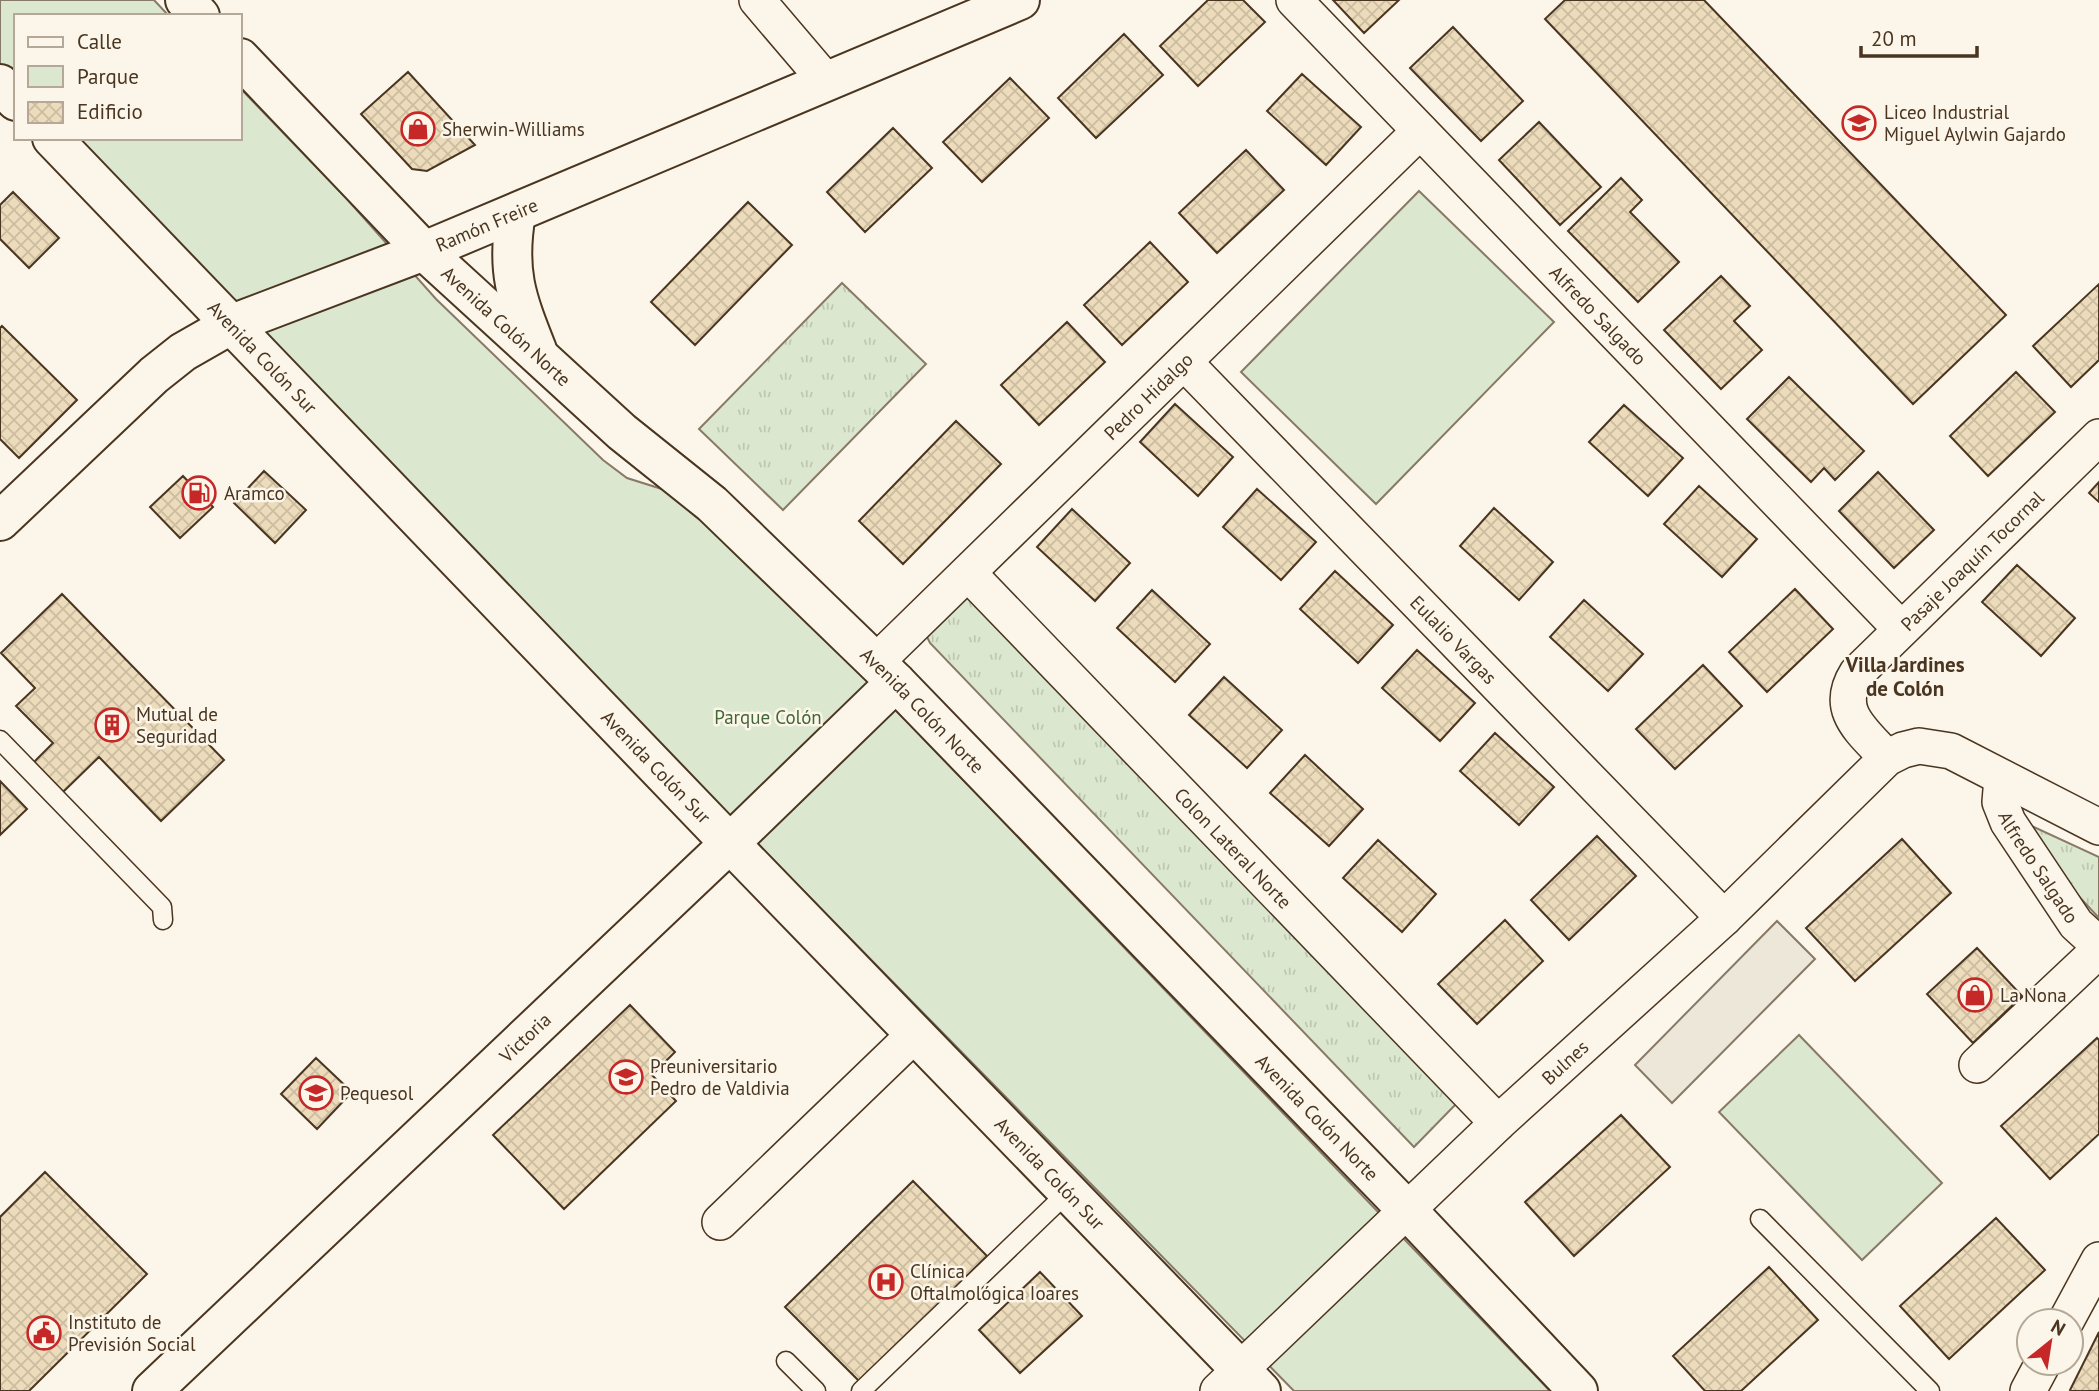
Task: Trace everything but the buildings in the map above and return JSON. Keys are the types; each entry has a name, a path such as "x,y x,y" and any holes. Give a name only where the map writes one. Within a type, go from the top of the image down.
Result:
{"main road":[{"path":"185,0 198,14"},
{"name":"Ramón Freire","path":"0,520 154,375 183,352 232,324 424,251 1020,0"},
{"name":"Avenida Colón Norte","path":"242,60 424,251 630,438 712,504 886,672 1406,1209 1578,1391"},
{"path":"0,85 14,99"},
{"name":"Avenida Colón Sur","path":"54,140 1068,1192 1240,1384"},
{"path":"516,213 511,264 519,303 541,359"},
{"name":"Victoria","path":"152,1391 730,844 886,672"}],"street":[{"path":"757,0 826,81"},
{"name":"Alfredo Salgado","path":"1294,0 1900,629"},
{"name":"Pedro Hidalgo","path":"886,672 968,573 1420,131"},
{"name":"Eulalio Vargas","path":"1184,362 1724,918"},
{"name":"Pasaje Joaquín Tocornal","path":"1887,758 1852,717 1847,694 1857,673 2099,437"},
{"name":"Colon Lateral Norte","path":"968,573 1498,1123"},
{"name":"Alfredo Salgado","path":"1919,746 1951,751 2099,827"},
{"name":"Bulnes","path":"1240,1384 1406,1209 1724,918 1887,758 1919,746"},
{"name":"Alfredo Salgado","path":"2002,778 2001,811 2076,924 2099,947"},
{"path":"1977,1065 2099,947"},
{"path":"720,1222 915,1034"},
{"path":"2074,1307 2099,1260"}],"lane":[{"path":"0,740 162,907 163,920"},
{"path":"861,1391 1068,1192"},
{"path":"1759,1219 1930,1391"},
{"path":"786,1361 816,1391"}],"green space":[{"path":"0,0 154,0 167,14 14,14 14,78 0,64"},
{"name":"Parque Colón","path":"242,90 346,198 436,299 603,460 627,478 665,490 726,537 1550,1391 1294,1391 285,362 73,140 242,140"},
{"path":"1419,191 1554,322 1376,504 1241,372"},
{"path":"842,283 926,364 783,510 699,429"},
{"path":"969,595 1458,1102 1414,1147 930,643 927,637"},
{"path":"2008,815 2099,857 2099,918 2043,858"},
{"path":"1799,1035 1942,1183 1862,1260 1719,1112"}],"shaded area":[{"path":"1777,921 1815,959 1672,1103 1635,1065"}],"place":[{"name":"Liceo Industrial Miguel Aylwin Gajardo","path":"1859,123"},
{"name":"Sherwin-Williams","path":"418,129"},
{"name":"Aramco","path":"199,493"},
{"name":"Mutual de Seguridad","path":"112,725"},
{"name":"La Nona","path":"1975,995"},
{"name":"Preuniversitario Pedro de Valdivia","path":"626,1077"},
{"name":"Pequesol","path":"316,1093"},
{"name":"Clínica Oftalmológica Ioares","path":"886,1282"},
{"name":"Instituto de Previsión Social","path":"44,1333"}],"district":[{"name":"Villa Jardines de Colón","path":"1905,676"}]}
